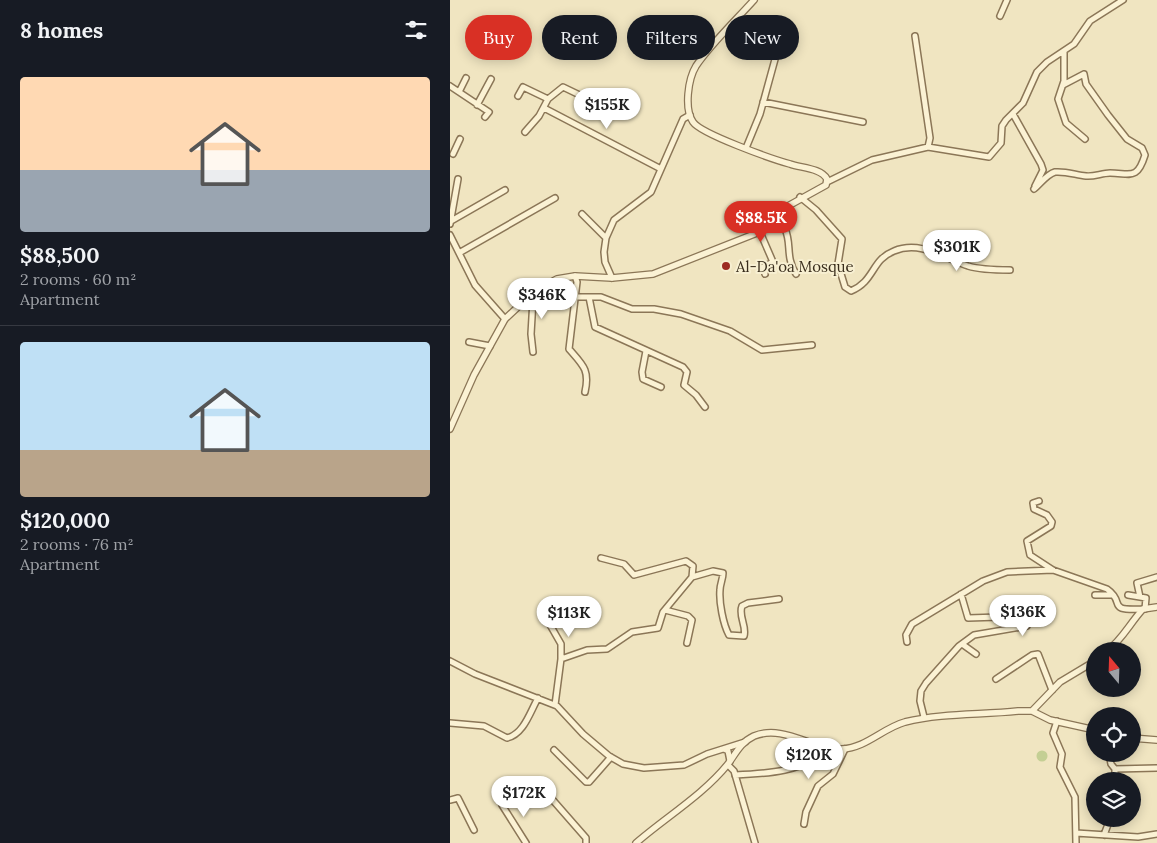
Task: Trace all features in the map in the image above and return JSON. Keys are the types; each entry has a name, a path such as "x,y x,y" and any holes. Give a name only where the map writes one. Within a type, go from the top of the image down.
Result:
{"street":[{"path":"741,15 754,0"},
{"path":"1000,16 1008,0"},
{"path":"450,429 505,319 530,296 557,279 575,276 612,278 653,274 760,232 779,211 823,187 827,182 872,160 928,147 989,157 1001,144 1002,126 1023,103 1037,72 1047,62 1074,44 1090,21 1123,0"},
{"path":"725,33 696,67 689,93 690,116 693,122 702,131 777,161 822,173 826,176 827,182"},
{"path":"915,36 930,138 928,147"},
{"path":"1064,51 1063,85 1058,99 1066,123 1085,139"},
{"path":"746,148 763,102 775,60"},
{"path":"1012,114 1041,164 1042,170 1034,189 1050,174 1056,172 1088,176 1109,173 1128,176 1133,174 1142,164 1145,155 1142,148 1127,139 1108,115 1086,84 1084,74 1063,85"},
{"path":"459,92 466,78"},
{"path":"477,105 491,79"},
{"path":"450,86 489,112 485,117"},
{"path":"518,96 523,87 548,99"},
{"path":"525,132 544,108 548,99 563,87 590,100 598,101"},
{"path":"763,102 863,122"},
{"path":"544,108 661,169"},
{"path":"612,278 604,262 606,238 614,220 651,192 683,119 690,116"},
{"path":"454,154 460,139"},
{"path":"450,223 458,179"},
{"path":"450,223 505,190"},
{"path":"459,254 555,198"},
{"path":"800,198 816,210 842,239 838,264 845,288 851,291 868,280 874,264 893,251 907,247 921,248 969,266 1010,270"},
{"path":"582,214 606,238"},
{"path":"770,223 785,229 789,239 786,247 790,264 796,274"},
{"path":"760,232 774,262 764,267 765,274"},
{"path":"450,235 475,285 505,319"},
{"path":"575,276 570,349 585,368 588,378 585,392"},
{"path":"530,296 533,300 531,334 533,352"},
{"path":"575,297 601,297 632,309 654,308 681,314 730,331 762,350 812,345"},
{"path":"589,297 594,327 686,369 684,385 696,395 705,407"},
{"path":"469,342 490,346"},
{"path":"646,350 642,372 643,379 661,387"},
{"path":"1038,501 1033,503 1034,509 1047,515 1052,522 1051,526 1027,542 1030,554 1053,570 1107,589 1118,607 1124,610 1157,607"},
{"path":"561,659 587,650 607,649 632,632 654,631 658,628 665,610 692,577 694,570 690,562 634,575 624,564 601,558"},
{"path":"907,642 906,636 912,624 983,581 1007,572 1053,570"},
{"path":"692,577 713,571 723,573 720,588 721,600 726,630 729,635 744,636 745,631 741,616 742,606 748,603 778,599"},
{"path":"1140,597 1137,583 1157,577"},
{"path":"924,717 920,700 921,691 962,644 974,635 1027,626 1028,617 1025,602 1019,600 1008,604 1007,612 999,617 968,618 961,594"},
{"path":"1118,642 1122,633 1144,609 1146,598 1128,594"},
{"path":"1095,595 1112,595"},
{"path":"665,610 688,616 692,620 687,643"},
{"path":"549,623 561,644 555,705"},
{"path":"962,644 976,654"},
{"path":"996,679 1032,655 1038,654 1052,690"},
{"path":"450,661 475,674 555,705 583,734 611,757 633,766 668,768 684,765 724,748 745,742 758,735 773,733 827,747 845,749 861,744 902,723 924,717 1032,711 1057,721 1086,728"},
{"path":"1032,711 1052,690 1069,676 1086,666"},
{"path":"450,723 484,726 507,738 512,737 523,726 538,698"},
{"path":"1057,721 1053,733 1062,754 1060,767 1075,797 1076,843"},
{"path":"1141,739 1157,740"},
{"path":"636,843 652,828 672,816 729,763 745,742"},
{"path":"735,775 775,772 800,766 827,747"},
{"path":"724,748 728,751 729,763 735,775 755,843"},
{"path":"804,824 806,812 818,786 833,774 845,749"},
{"path":"554,750 586,782 590,782 611,757"},
{"path":"1111,762 1116,769 1157,768"},
{"path":"450,800 458,798 474,830"},
{"path":"551,798 586,838 586,843"},
{"path":"502,804 526,843"},
{"path":"1104,835 1107,827"},
{"path":"1076,833 1138,837 1157,834"}],"green space":[{"path":"1042,750 1048,756 1042,762 1036,756"}],"place":[{"name":"Al-Da'oa Mosque","path":"726,266"}]}
